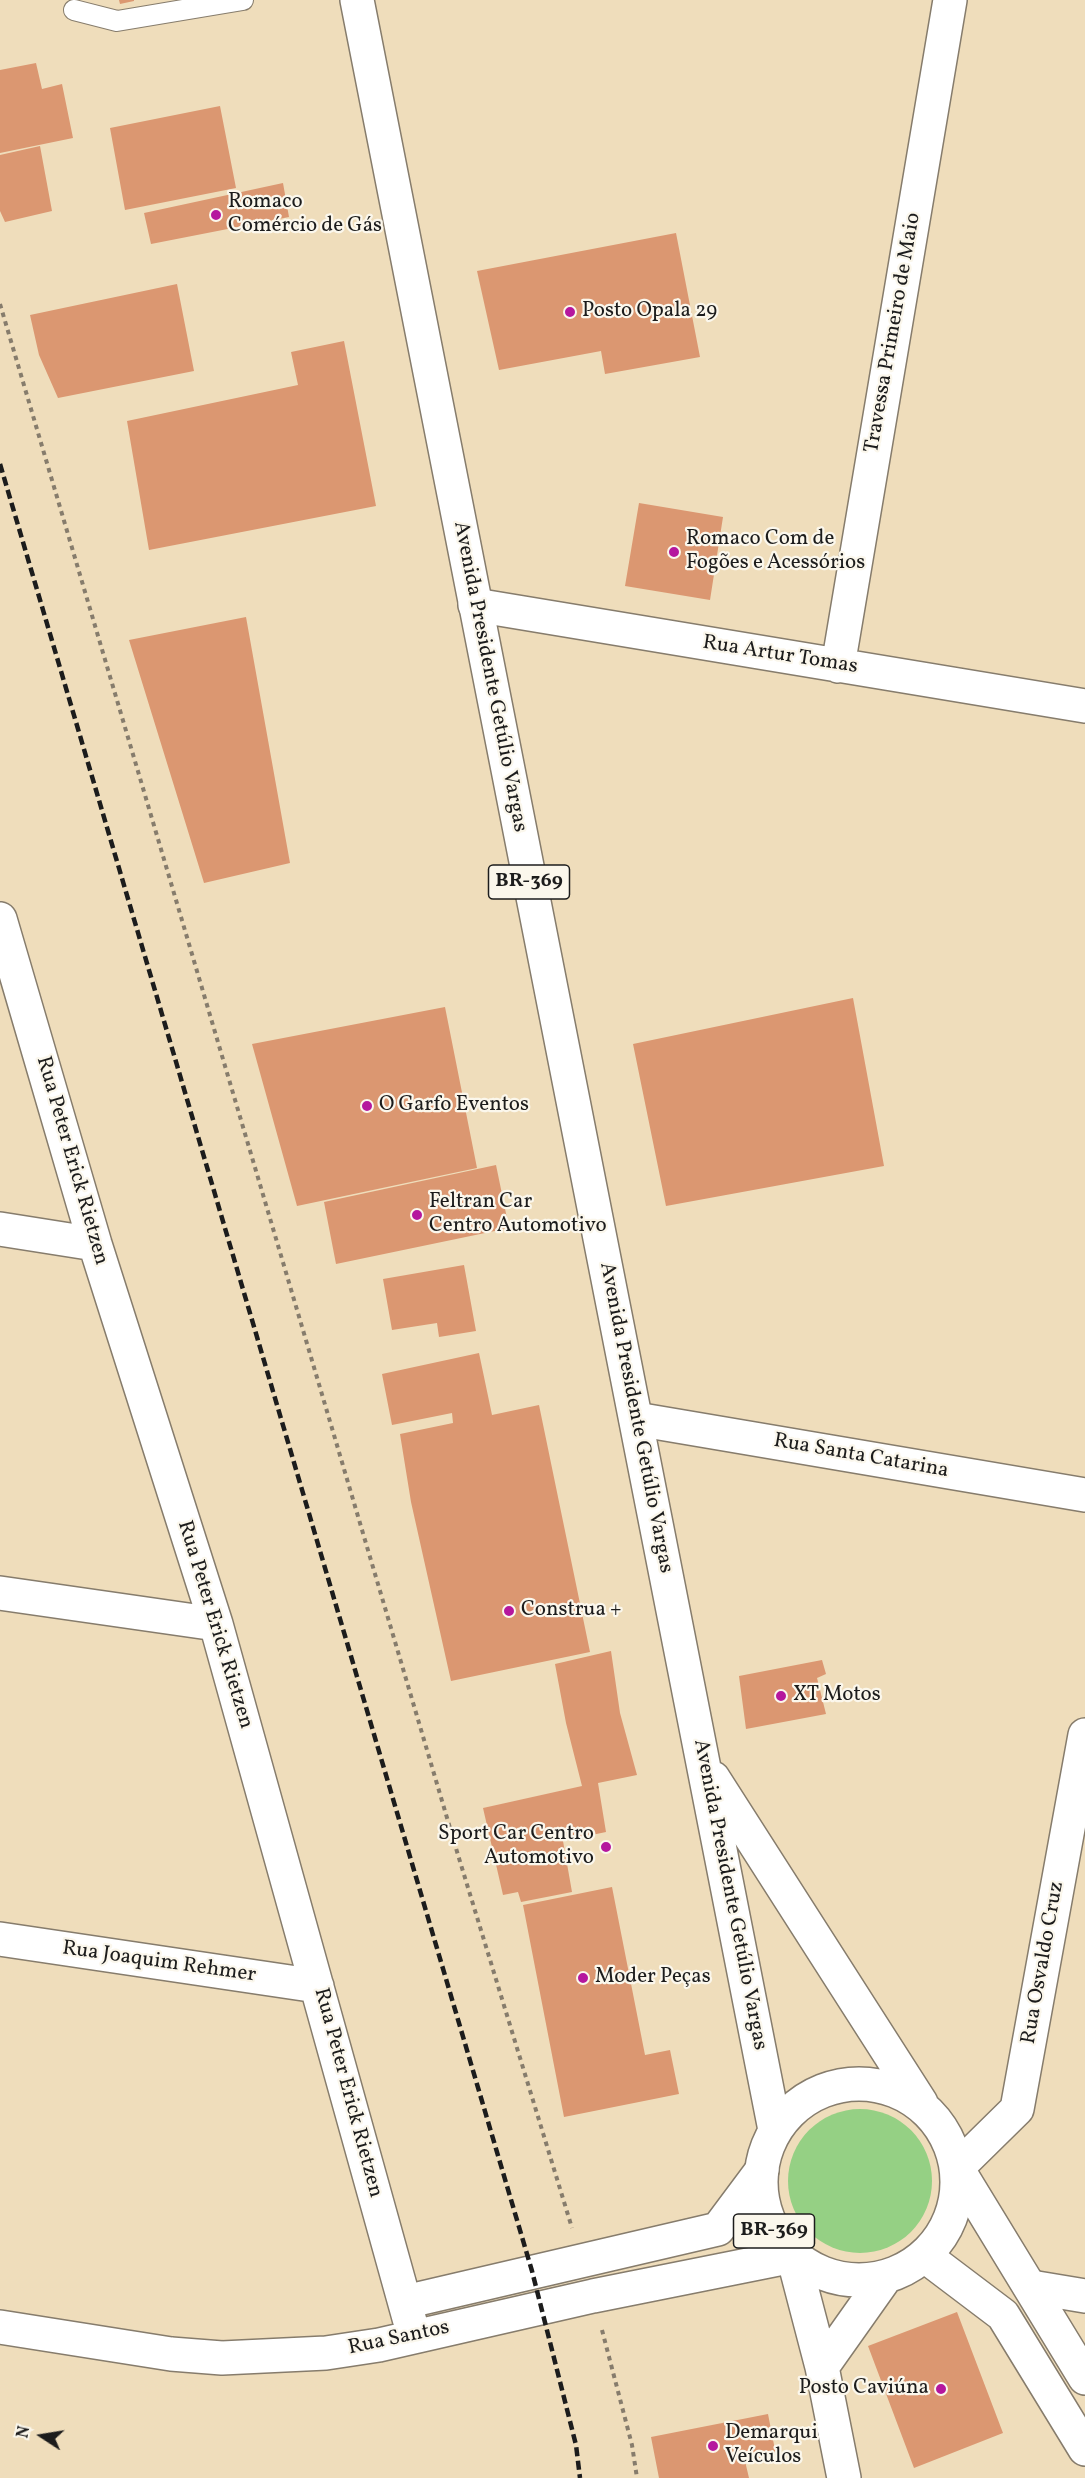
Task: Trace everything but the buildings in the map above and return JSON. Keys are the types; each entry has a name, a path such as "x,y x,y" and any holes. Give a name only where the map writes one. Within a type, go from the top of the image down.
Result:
{"street":[{"name":"Avenida Presidente Getúlio Vargas","path":"357,0 775,2130"},
{"name":"Travessa Primeiro de Maio","path":"838,666 950,0"},
{"name":"Rua Artur Tomas","path":"475,605 1085,706"},
{"name":"Rua Peter Erick Rietzen","path":"0,919 95,1244 216,1624 414,2336"},
{"path":"0,1229 95,1244"},
{"name":"Rua Santa Catarina","path":"636,1419 1085,1495"},
{"path":"0,1593 216,1624"},
{"name":"Rua Osvaldo Cruz","path":"957,2168 1017,2109 1085,1735"},
{"name":"BR-369","path":"704,1764 922,2105 945,2133 953,2150 957,2168 958,2187 952,2215 939,2241 925,2256 907,2269 885,2278 852,2281 831,2277 793,2256 776,2234 764,2208 761,2188 767,2149 775,2130 788,2114 804,2100 823,2090 843,2084 864,2083 884,2086 904,2093 922,2105"},
{"name":"Rua Joaquim Rehmer","path":"0,1939 317,1986"},
{"path":"957,2168 1085,2378"},
{"path":"405,2302 718,2229 762,2170"},
{"name":"BR-369","path":"793,2256 822,2367 844,2478"},
{"name":"Rua Santos","path":"0,2326 171,2354 222,2358 326,2353 379,2345 593,2296 793,2256"},
{"path":"925,2256 1003,2315 1085,2449"},
{"name":"BR-369","path":"822,2367 885,2278"},
{"path":"1031,2287 1085,2296"}],"lane":[{"path":"74,10 117,21 243,0"}],"path":[{"path":"0,304 458,1855 582,2260"},
{"path":"593,2296 632,2445 638,2478"}],"green space":[{"path":"860,2109 888,2114 911,2130 927,2153 932,2181 927,2209 911,2232 888,2248 860,2253 832,2248 809,2232 793,2209 788,2181 793,2153 809,2130 832,2114"}],"railway":[{"path":"0,464 532,2271 576,2445 580,2478"}],"place":[{"name":"Romaco Comércio de Gás","path":"216,215"},
{"name":"Posto Opala 29","path":"570,312"},
{"name":"Romaco Com de Fogões e Acessórios","path":"674,552"},
{"name":"O Garfo Eventos","path":"367,1106"},
{"name":"Feltran Car Centro Automotivo","path":"417,1215"},
{"name":"Construa +","path":"509,1611"},
{"name":"XT Motos","path":"781,1696"},
{"name":"Sport Car Centro Automotivo","path":"606,1847"},
{"name":"Moder Peças","path":"583,1978"},
{"name":"Posto Caviúna","path":"941,2389"},
{"name":"Demarqui Veículos","path":"713,2446"}]}
